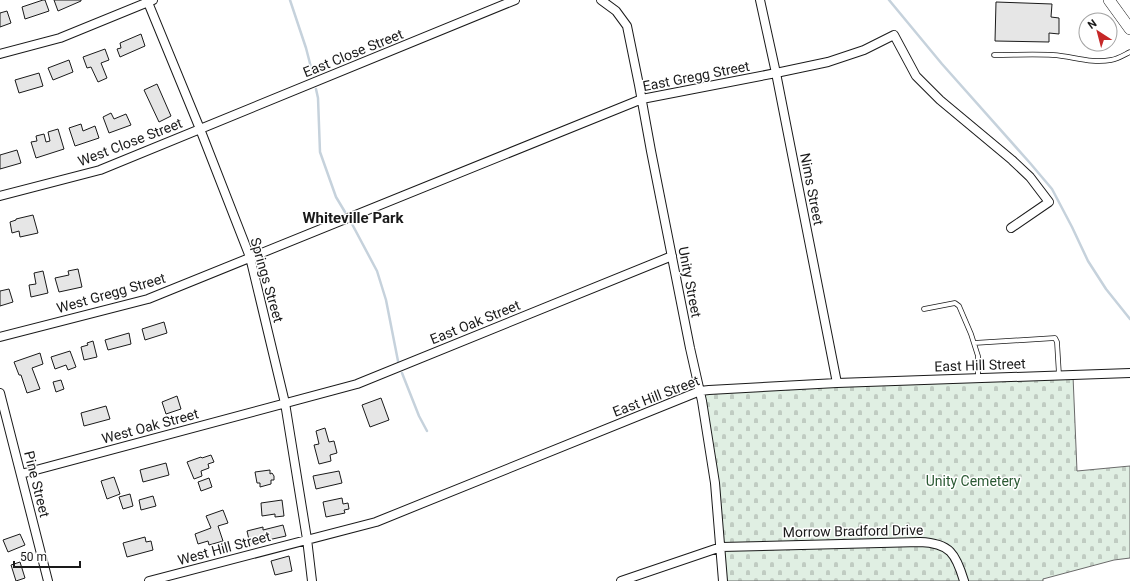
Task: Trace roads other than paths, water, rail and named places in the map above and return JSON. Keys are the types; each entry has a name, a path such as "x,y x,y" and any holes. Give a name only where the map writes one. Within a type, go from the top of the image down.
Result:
{"street":[{"name":"East Close Street","path":"200,129 515,0"},
{"name":"Unity Street","path":"601,0 616,11 627,26 700,391 715,483 723,581"},
{"name":"Nims Street","path":"760,0 776,73 837,383"},
{"path":"1109,0 1130,29"},
{"name":"Springs Street","path":"149,1 250,257 286,403 312,581"},
{"path":"0,54 60,38 149,1"},
{"name":"East Gregg Street","path":"250,257 642,99 828,62 864,50 894,35 916,76 940,100 1012,160 1030,177 1049,202 1010,228"},
{"name":"West Close Street","path":"0,196 100,170 200,129"},
{"name":"East Oak Street","path":"286,403 357,384 672,256"},
{"name":"West Gregg Street","path":"0,337 148,299 250,257"},
{"name":"East Hill Street","path":"307,540 376,522 700,391 837,383 1130,373"},
{"name":"Pine Street","path":"0,393 48,581"},
{"name":"West Oak Street","path":"21,474 286,403"},
{"name":"West Hill Street","path":"149,581 307,540"},
{"name":"Morrow Bradford Drive","path":"620,581 721,547 920,542 931,542 948,549 959,566 964,581"}],"lane":[{"path":"994,55 1053,55 1068,56 1091,61 1110,61 1130,52"},
{"path":"924,309 955,303 959,306 971,334 978,356 978,378"},
{"path":"974,343 1055,338 1057,342 1059,375"}],"waterway":[{"path":"290,0 306,48 313,75"},
{"path":"889,0 942,64 1052,189 1088,261 1106,289 1130,319"},
{"path":"316,89 318,98 320,152 336,197 345,212"},
{"path":"352,224 377,271 386,300 398,361"},
{"path":"402,373 419,416 427,431"}],"district":[{"name":"Whiteville Park","path":"353,218"}],"park label":[{"name":"Unity Cemetery","path":"973,481"}]}
